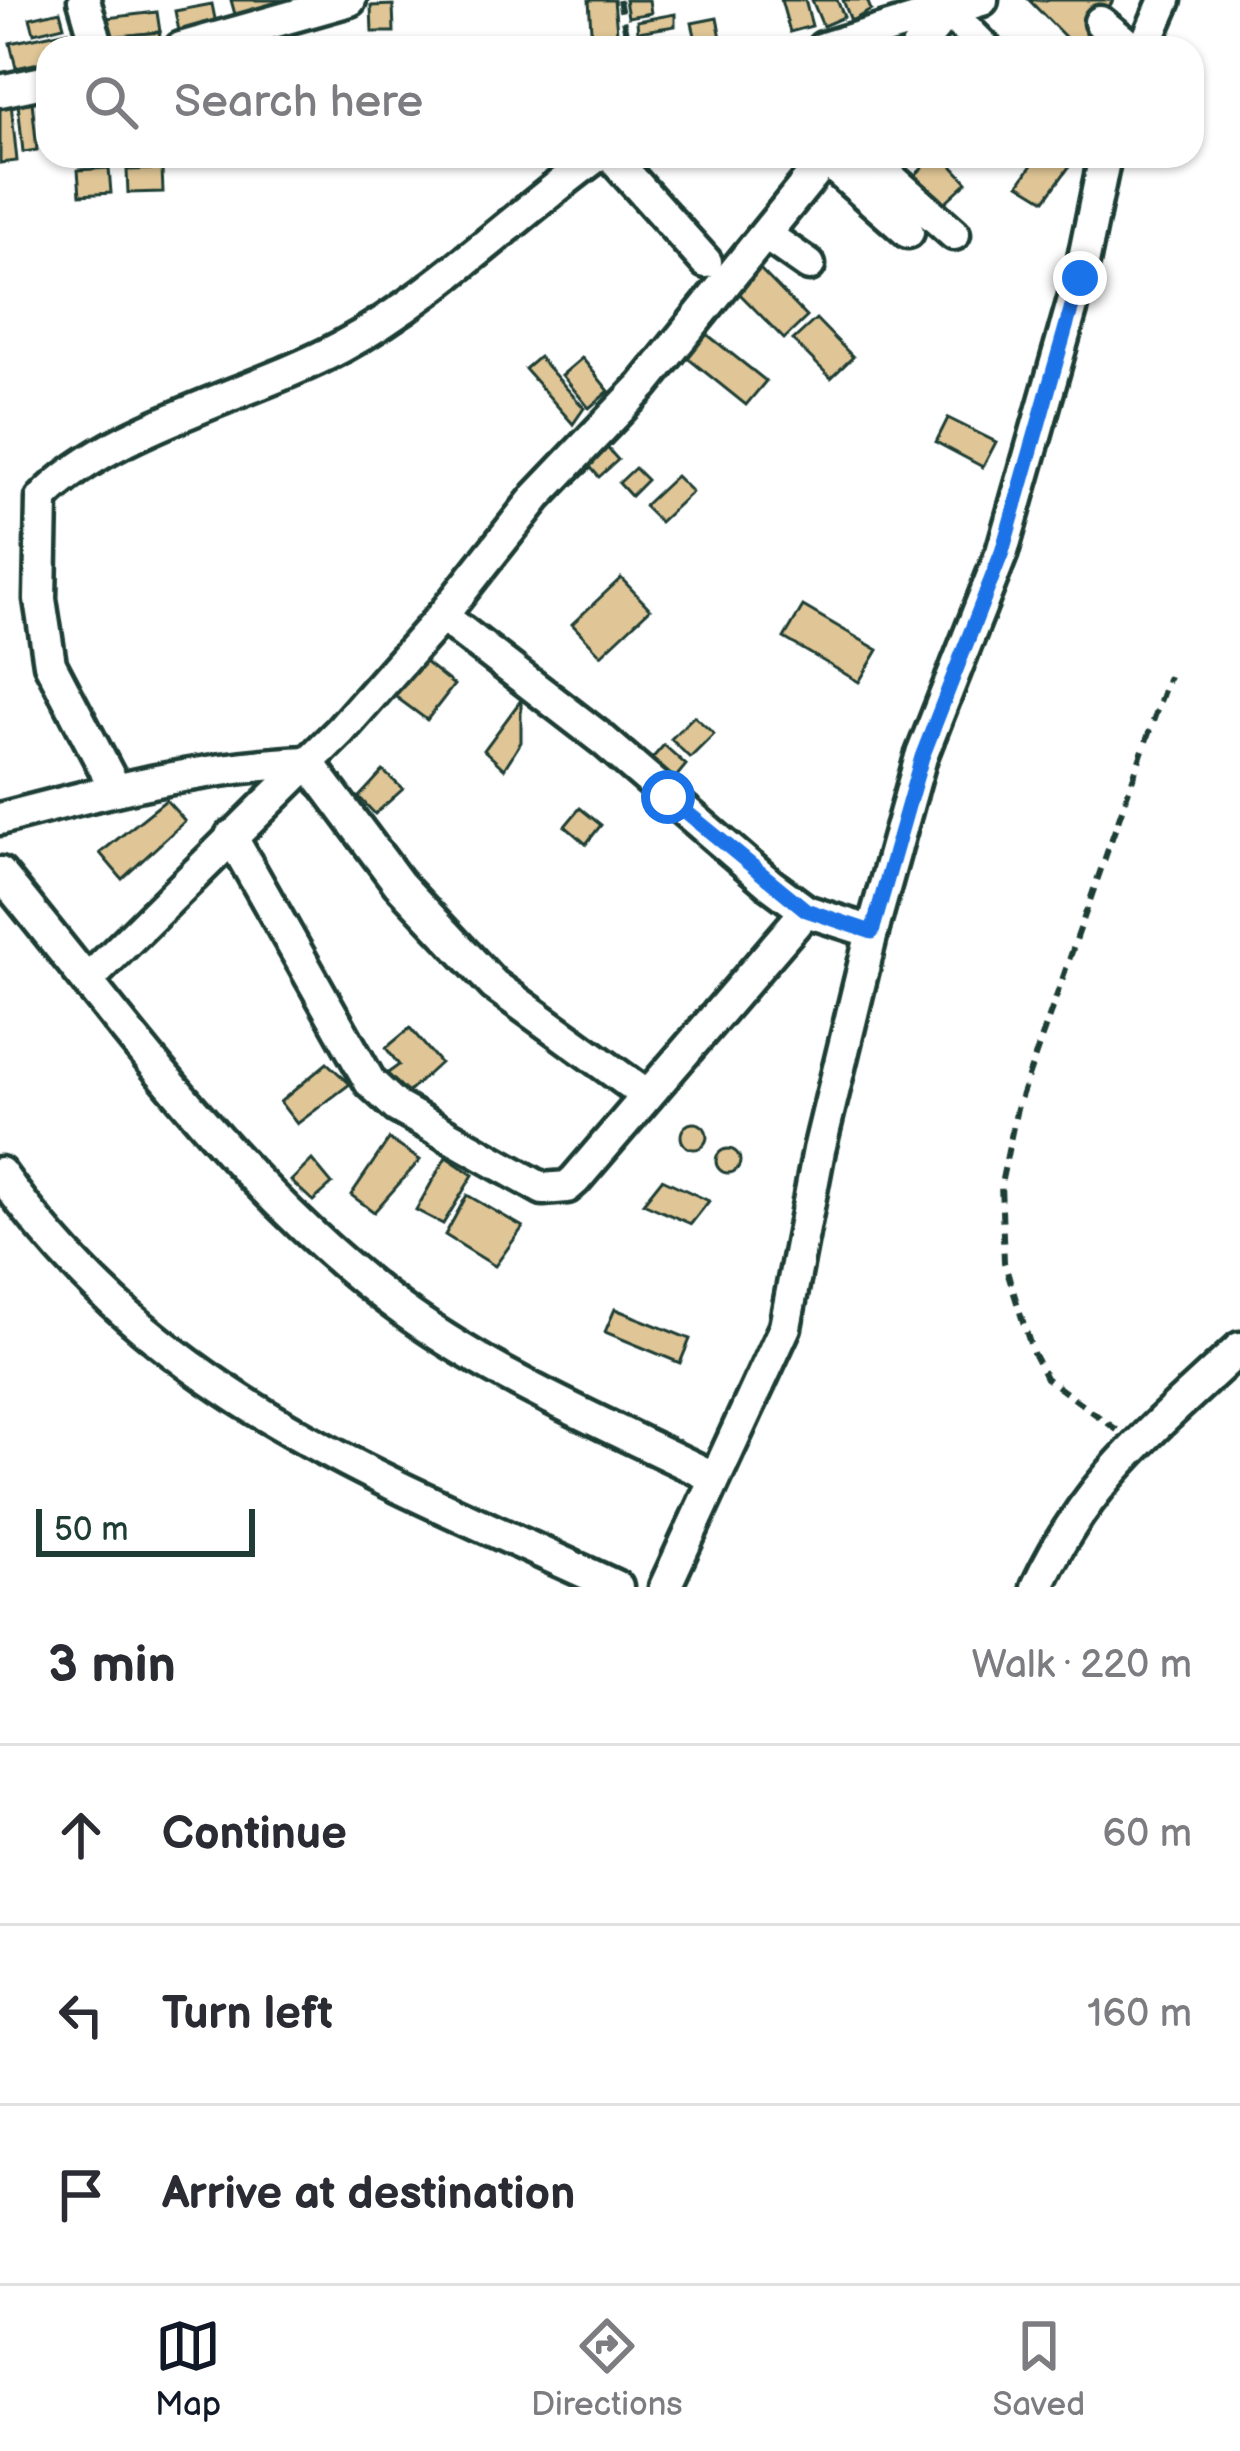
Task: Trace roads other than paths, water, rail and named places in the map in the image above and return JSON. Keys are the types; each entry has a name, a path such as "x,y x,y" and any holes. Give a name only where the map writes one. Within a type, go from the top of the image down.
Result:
{"street":[{"path":"84,0 94,36"},
{"path":"219,36 316,5 350,0"},
{"path":"864,36 982,0"},
{"path":"1149,36 1165,0"},
{"path":"926,36 948,11"},
{"path":"948,11 974,36"},
{"path":"1100,22 1117,36"},
{"path":"0,91 36,84"},
{"path":"115,788 50,664 40,599 42,499 81,466 307,364 395,314 581,168"},
{"path":"621,168 706,262"},
{"path":"88,980 308,762 442,616 537,496 643,385 818,168"},
{"path":"837,168 908,232"},
{"path":"879,168 953,234"},
{"path":"665,1587 785,1327 819,1150 872,932 922,757 1002,552 1080,278 1103,168"},
{"path":"766,235 809,265"},
{"path":"442,616 602,740 806,910 872,932"},
{"path":"0,819 115,788 235,765 308,762"},
{"path":"308,762 399,884 494,985 647,1096"},
{"path":"231,836 335,1028 370,1082 397,1107 543,1189 556,1191 575,1180 806,910"},
{"path":"0,873 259,1183 361,1278 510,1377 713,1477"},
{"path":"0,1172 95,1287 219,1390 311,1445 617,1587"},
{"path":"1037,1587 1074,1516 1134,1443 1240,1348"}]}
